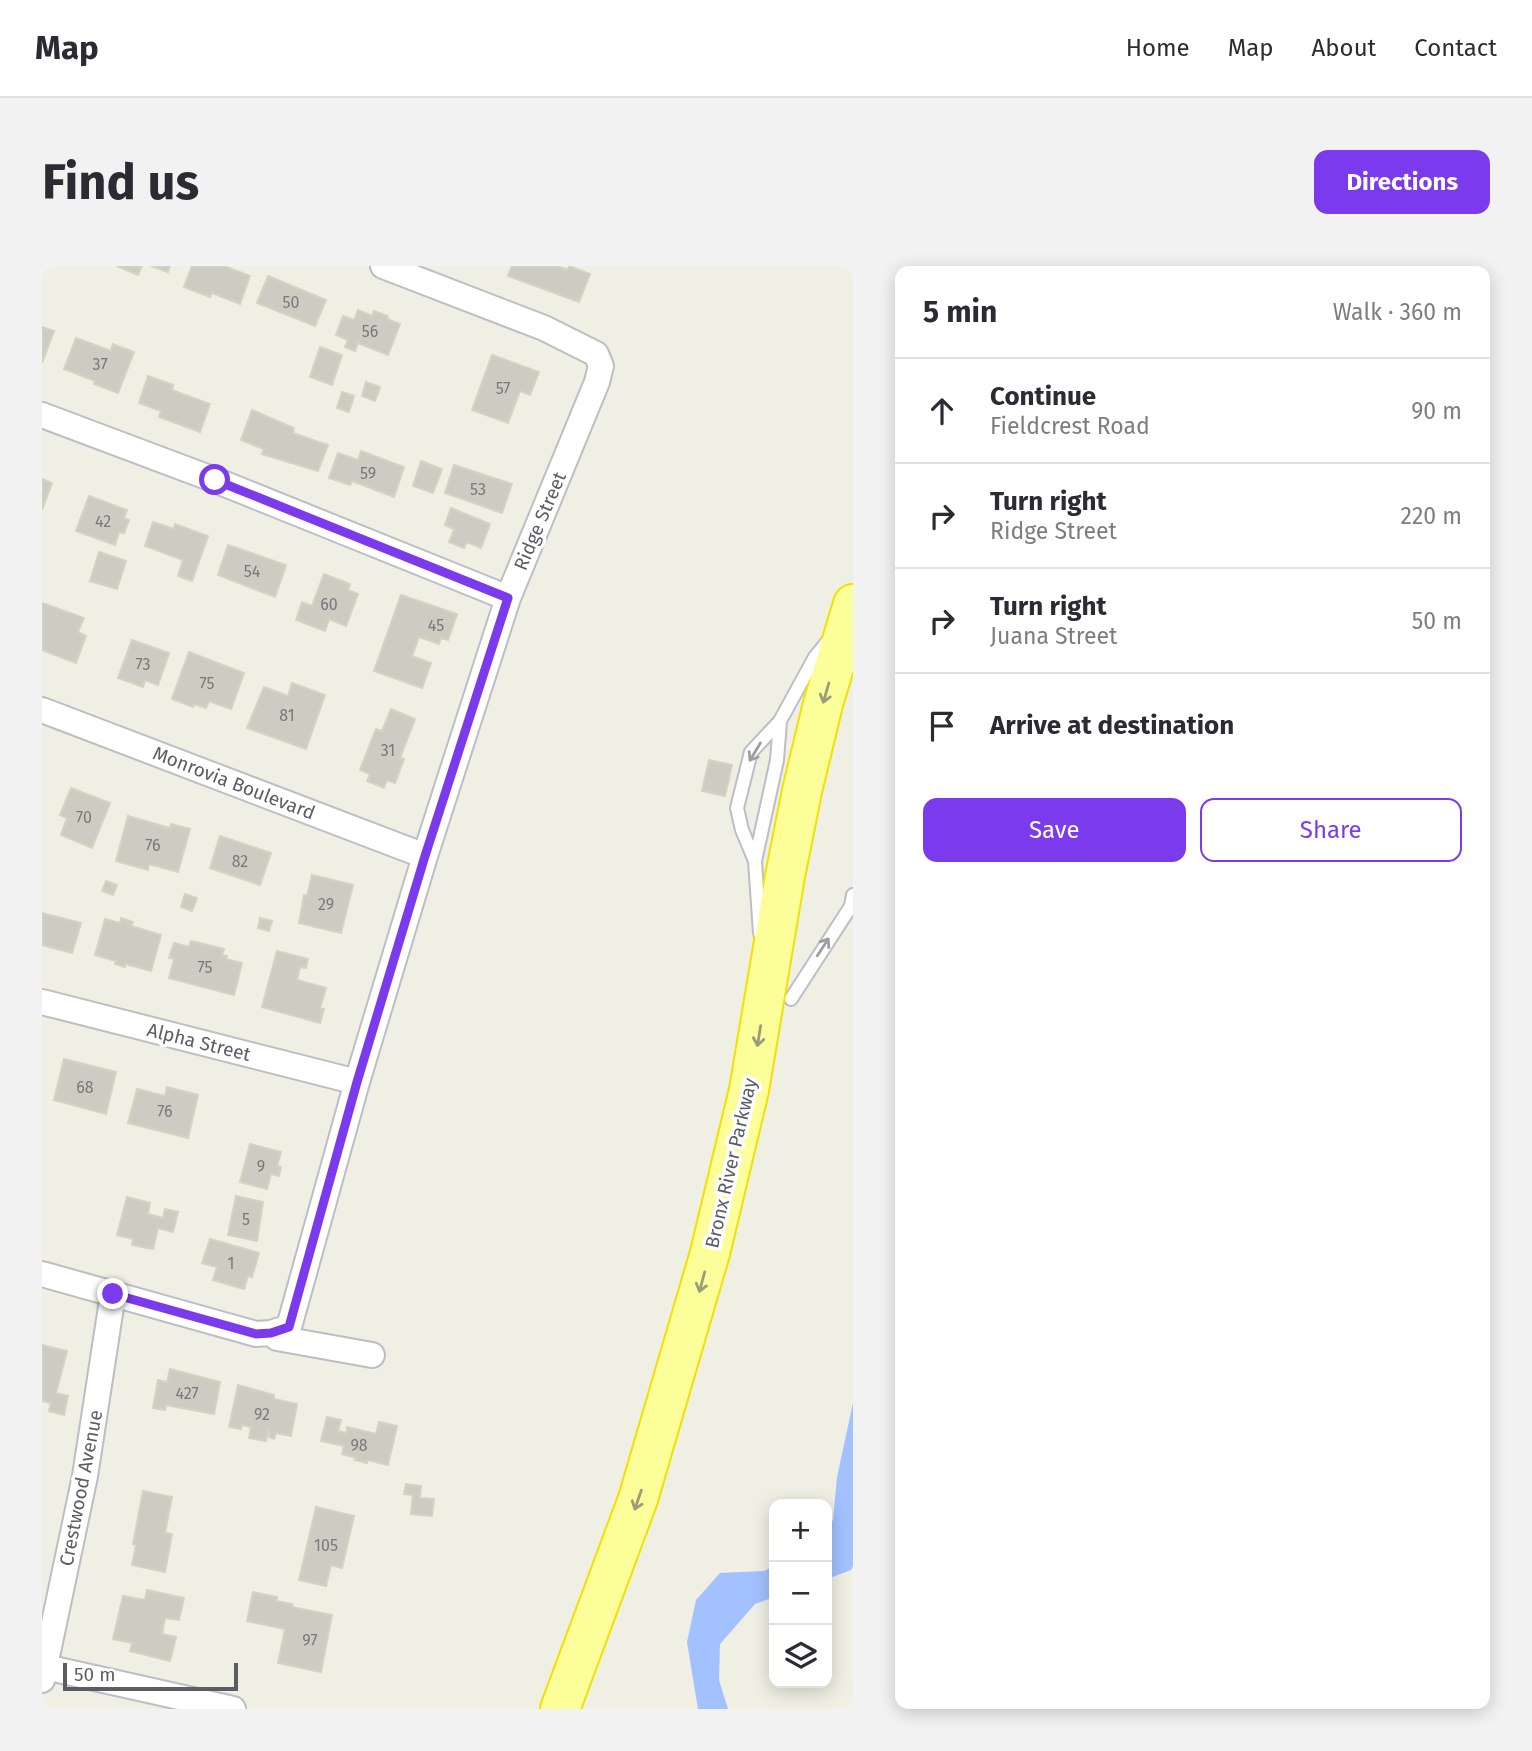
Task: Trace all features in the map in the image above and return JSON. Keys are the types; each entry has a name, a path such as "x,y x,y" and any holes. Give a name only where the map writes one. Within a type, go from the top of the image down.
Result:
{"highway":[{"name":"Bronx River Parkway","path":"587,1709 657,1525 715,1335 767,1128 779,997 785,876 823,704 851,610"},
{"name":"Bronx River Parkway","path":"560,1709 638,1499 676,1376 732,1168 749,1090 779,997 853,692"}],"street":[{"name":"Ridge Street","path":"271,1333 289,1327 357,1082 425,856 508,598 597,382 601,366 596,354 544,328 383,266"},
{"path":"42,415 215,480 508,598"},
{"name":"Monrovia Boulevard","path":"42,710 425,856"},
{"name":"Alpha Street","path":"42,1002 357,1082"},
{"path":"42,1274 256,1334 271,1333 277,1338 372,1355"},
{"name":"Crestwood Avenue","path":"43,1674 85,1476 113,1294"},
{"path":"43,1674 233,1709"}],"lane":[{"path":"779,997 755,861 742,830 737,808 751,752 780,721 815,657 851,610"},
{"path":"755,861 777,760 780,721"},
{"path":"779,997 851,906 853,895"}],"water":[{"path":"853,1403 853,1566 851,1570 832,1577 832,1521 837,1477"},
{"path":"769,1568 769,1599 755,1604 720,1644 719,1680 728,1709 698,1709 687,1642 696,1600 720,1573"}],"building":[{"path":"117,266 142,266 138,275"},
{"path":"151,266 170,266 168,272"},
{"path":"192,266 224,266 250,276 240,304 212,293 210,297 184,287"},
{"path":"512,266 557,266 568,270 569,266 590,274 579,302 508,276"},
{"path":"268,276 326,300 315,326 257,303"},
{"path":"358,310 372,316 374,311 400,324 388,355 358,343 355,351 345,347 348,340 336,335 343,316 354,320"},
{"path":"42,327 54,331 42,363"},
{"path":"76,338 111,351 113,344 134,352 118,393 64,369"},
{"path":"320,347 342,355 332,385 310,377"},
{"path":"492,355 539,372 530,395 520,391 508,423 472,410"},
{"path":"148,376 173,385 172,390 210,404 200,432 159,417 161,411 139,403"},
{"path":"366,382 380,387 375,401 362,396"},
{"path":"342,392 354,396 349,412 337,408"},
{"path":"252,410 294,428 293,433 328,445 318,471 262,454 264,449 241,440"},
{"path":"361,451 404,467 394,497 352,481 350,485 329,478 338,453 358,460"},
{"path":"421,461 442,469 433,493 413,486"},
{"path":"454,465 512,484 502,513 445,493"},
{"path":"42,479 52,483 42,510"},
{"path":"89,496 127,510 124,518 129,520 124,533 119,532 115,545 76,531"},
{"path":"451,508 490,524 481,548 467,542 464,548 449,542 454,529 445,525"},
{"path":"153,522 174,529 175,524 208,536 192,581 178,576 183,560 145,546"},
{"path":"228,545 286,565 275,597 218,575"},
{"path":"99,552 126,561 117,589 90,581"},
{"path":"324,574 350,584 348,590 358,594 346,626 329,619 325,631 296,620 302,602 312,606"},
{"path":"401,595 457,614 448,640 441,638 439,644 419,637 412,656 431,663 422,688 374,671"},
{"path":"42,603 84,618 78,632 86,636 76,663 42,650"},
{"path":"132,640 169,653 158,685 145,680 143,687 118,678"},
{"path":"189,652 244,673 231,709 209,701 206,708 194,704 193,707 172,699"},
{"path":"292,683 325,695 306,749 247,728 264,687 288,696"},
{"path":"391,709 415,719 400,758 404,759 395,783 387,780 384,788 367,781 370,774 360,770 376,729 382,731"},
{"path":"709,760 732,765 725,796 702,791"},
{"path":"71,788 110,803 92,848 61,835 67,818 60,815"},
{"path":"128,816 170,828 171,824 190,829 178,872 149,864 148,870 116,861"},
{"path":"220,836 271,853 260,885 210,868"},
{"path":"312,875 353,885 341,933 299,923 304,895 307,896"},
{"path":"106,881 117,885 113,895 102,891"},
{"path":"185,894 197,898 192,911 181,907"},
{"path":"42,913 81,923 72,953 42,945"},
{"path":"121,918 133,922 131,926 161,935 151,971 126,964 125,967 115,964 116,961 95,955 105,919 120,923"},
{"path":"260,918 272,921 269,931 258,928"},
{"path":"191,941 224,949 222,955 227,956 226,959 242,963 234,995 169,978 174,959 169,958 174,943 189,947"},
{"path":"277,951 308,959 306,968 300,967 297,980 326,988 320,1008 324,1009 320,1023 262,1007"},
{"path":"64,1059 116,1072 106,1114 54,1100"},
{"path":"167,1087 198,1095 188,1138 128,1123 137,1089 165,1096"},
{"path":"250,1144 281,1152 277,1166 281,1167 279,1176 271,1174 267,1189 240,1182"},
{"path":"236,1196 263,1202 257,1241 228,1235"},
{"path":"127,1197 150,1203 148,1214 163,1218 165,1209 178,1212 173,1232 158,1228 153,1249 132,1245 133,1239 117,1235"},
{"path":"210,1239 259,1253 252,1277 248,1276 244,1289 213,1280 217,1267 202,1263"},
{"path":"42,1345 67,1351 56,1393 68,1396 64,1415 49,1411 51,1403 42,1401"},
{"path":"170,1369 220,1382 214,1414 166,1405 165,1410 153,1408 158,1380 167,1382"},
{"path":"238,1385 274,1395 274,1399 297,1404 291,1436 276,1433 274,1439 269,1437 268,1430 266,1441 249,1438 251,1427 229,1427"},
{"path":"327,1417 341,1420 338,1431 346,1433 347,1427 376,1434 379,1422 397,1426 388,1465 355,1460 356,1458 342,1454 344,1446 321,1441"},
{"path":"406,1484 421,1486 420,1498 434,1499 432,1516 411,1514 413,1495 404,1494"},
{"path":"143,1491 172,1497 165,1533 172,1534 165,1572 132,1565"},
{"path":"316,1507 354,1516 342,1568 331,1565 326,1586 299,1580"},
{"path":"147,1590 184,1598 179,1620 165,1618 162,1634 176,1637 170,1661 130,1651 132,1643 113,1639 123,1596 145,1600"},
{"path":"253,1592 277,1597 276,1601 292,1604 292,1607 332,1615 321,1672 278,1663 285,1629 247,1621"}],"route":[{"path":"113,1294 256,1334 271,1333 289,1327 357,1082 425,856 508,598 215,480"}]}
